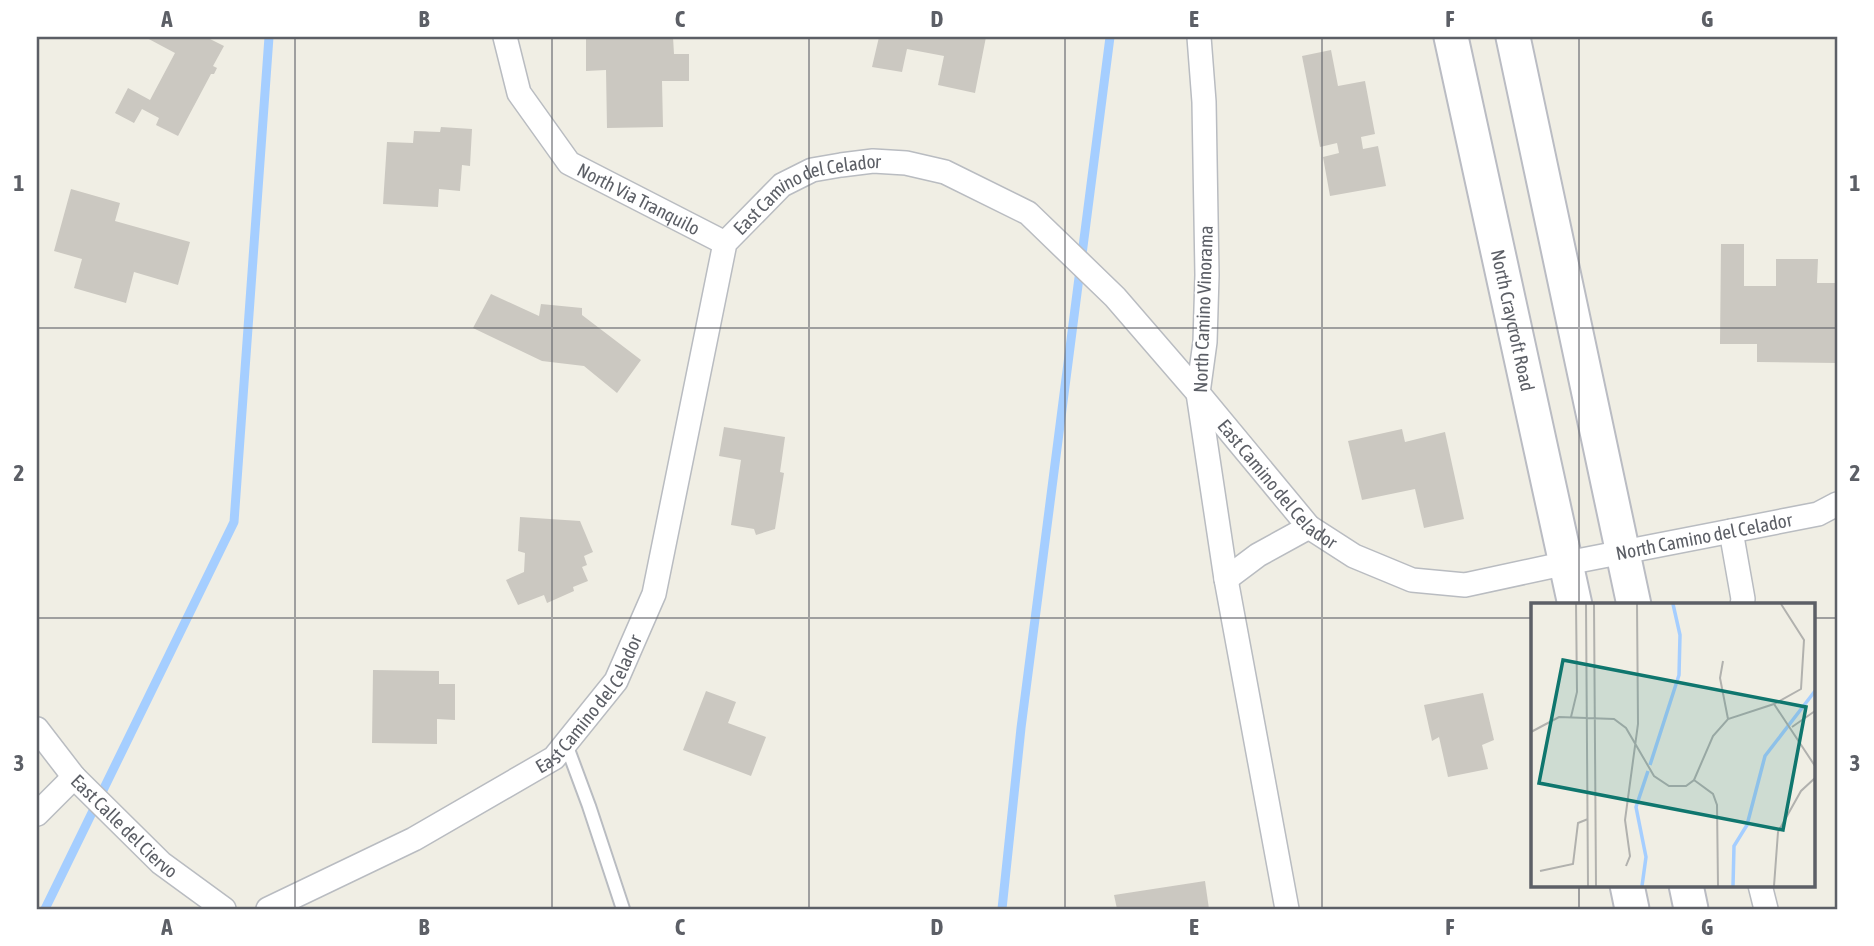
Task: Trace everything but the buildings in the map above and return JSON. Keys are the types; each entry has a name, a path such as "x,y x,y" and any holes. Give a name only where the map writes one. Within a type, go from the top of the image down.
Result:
{"main road":[{"name":"North Craycroft Road","path":"1451,37 1575,603"},
{"path":"1513,37 1634,603"},
{"path":"1627,886 1632,909"},
{"path":"1686,886 1691,909"}],"street":[{"name":"North Via Tranquilo","path":"505,37 519,93 569,163 725,243"},
{"name":"North Camino Vinorama","path":"1199,37 1204,102 1207,275 1205,342 1198,393 1226,579 1287,909"},
{"name":"East Camino del Celador","path":"268,909 415,839 554,758 616,681 654,594 725,243 782,185 812,170 873,161 906,163 945,172 1028,213 1115,297 1309,527 1354,555 1412,580 1465,585 1567,563"},
{"name":"North Camino del Celador","path":"1567,563 1818,514 1837,503"},
{"path":"1226,579 1258,555 1309,527"},
{"path":"1731,531 1742,603"},
{"name":"East Calle del Ciervo","path":"37,729 74,777 161,863 224,909"},
{"path":"37,814 74,777"},
{"path":"1760,886 1766,909"}],"lane":[{"path":"566,744 623,909"}],"waterway":[{"path":"45,909 234,522 269,37"},
{"path":"1002,909 1021,728 1110,37"}]}
